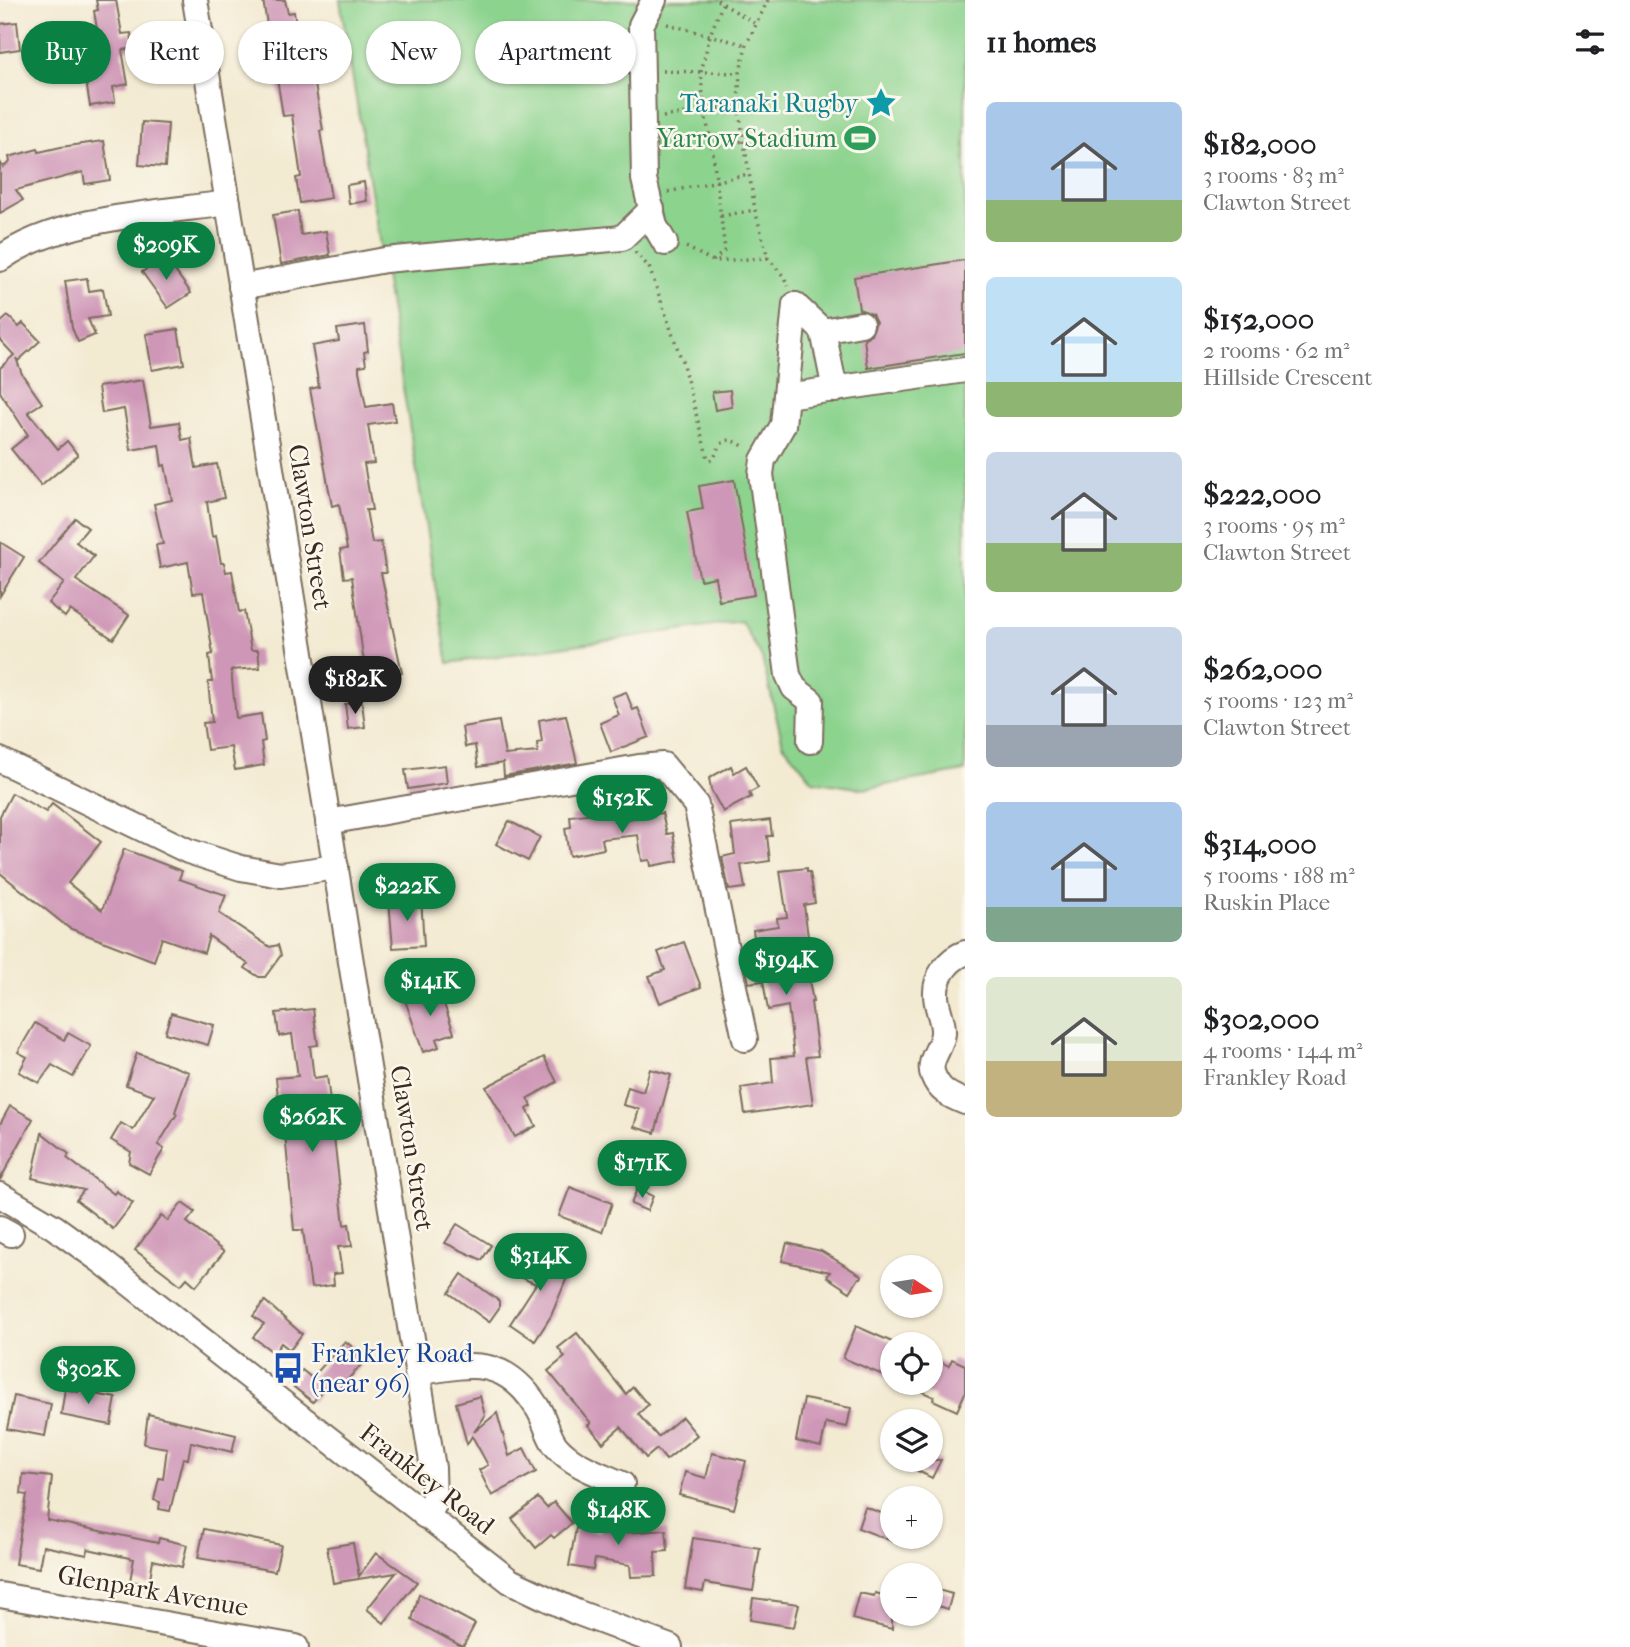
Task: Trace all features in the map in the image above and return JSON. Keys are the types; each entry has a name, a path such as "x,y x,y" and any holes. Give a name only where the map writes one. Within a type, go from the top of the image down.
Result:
{"street":[{"name":"Clawton Street","path":"195,0 433,1468 434,1505 425,1516"},
{"path":"649,9 641,25 644,71 644,179 655,226 665,243"},
{"path":"0,259 32,240 72,228 228,203"},
{"path":"241,287 385,260 622,238 650,203"},
{"path":"795,305 823,331 835,390"},
{"path":"795,305 783,425 763,460 761,474 788,675 794,688 811,701 810,741"},
{"path":"823,331 861,324"},
{"path":"786,396 965,370"},
{"path":"0,760 187,851 241,869 281,875 337,867"},
{"path":"328,822 663,765 696,805 745,1039"},
{"path":"965,953 948,964 936,986 943,1036 931,1068 945,1094 965,1102"},
{"name":"Frankley Road","path":"0,1195 54,1227 100,1260 510,1581 576,1612 670,1647"},
{"path":"417,1373 468,1365 489,1367 507,1374 523,1387 539,1409 555,1446 579,1465 622,1484"},
{"name":"Glenpark Avenue","path":"0,1595 296,1647"}],"path":[{"path":"768,0 746,45 740,73 738,105 755,210 768,258 784,277 795,305"},
{"path":"713,261 725,250 712,146 704,110 701,72 721,1 755,23"},
{"path":"649,9 710,35 746,45"},
{"path":"644,71 740,73"},
{"path":"644,120 738,105"},
{"path":"712,146 744,141"},
{"path":"650,203 716,181 749,174"},
{"path":"721,216 755,210"},
{"path":"622,238 649,267 682,360 708,459 713,460 724,440 734,440 749,449"},
{"path":"665,243 693,249 713,261 768,258"}],"green space":[{"path":"340,0 965,0 965,771 863,789 813,781 783,744 762,658 741,621 448,663 352,74 352,21 343,21"}],"building":[{"path":"96,0 116,0 122,34 125,34 125,49 122,50 125,84 128,84 113,87 115,102 90,106 86,84 111,84 111,21 96,21 94,11 98,10"},
{"path":"263,0 285,0 288,13 294,12 295,21 266,21"},
{"path":"17,22 20,49 0,52 0,24"},
{"path":"278,84 315,84 331,198 300,203 296,178 301,177 292,115 283,116"},
{"path":"142,122 168,124 165,167 139,165"},
{"path":"104,141 110,180 85,184 83,172 16,190 23,200 0,213 0,162 3,167 10,162 9,157 38,149 39,152"},
{"path":"364,182 367,201 349,204 347,185"},
{"path":"298,211 301,235 326,231 330,255 281,264 273,215"},
{"path":"165,257 191,293 168,308 142,272"},
{"path":"965,260 965,353 868,368 864,339 871,335 876,322 872,314 859,309 854,277"},
{"path":"87,278 89,291 103,289 108,316 88,319 95,335 78,342 72,328 65,281"},
{"path":"8,316 19,327 23,323 40,341 18,361 16,358 22,374 42,403 28,412 58,449 67,441 78,455 41,486 11,449 28,435 0,392 0,368 14,355 0,340 0,323"},
{"path":"365,325 368,351 364,352 366,365 359,366 359,371 366,407 392,403 395,421 368,425 374,463 364,464 372,510 366,510 372,543 381,542 386,573 381,573 402,673 389,677 394,690 375,696 363,656 352,577 344,578 340,550 347,549 339,504 332,506 310,389 319,387 312,346 339,341 337,329"},
{"path":"178,329 184,364 152,370 146,334"},
{"path":"143,380 151,426 179,422 182,440 191,438 196,468 217,464 224,498 207,502 212,537 216,536 221,563 224,563 226,572 232,571 239,612 244,611 251,650 258,650 260,668 231,670 236,718 261,714 265,741 261,742 264,765 235,770 231,747 207,750 203,723 212,722 208,682 212,682 209,655 213,654 203,592 193,593 188,562 160,568 156,545 163,544 154,504 172,500 159,445 131,450 124,409 102,413 98,387"},
{"path":"730,390 732,407 715,410 712,392"},
{"path":"734,480 754,595 719,601 715,577 700,580 687,512 703,509 699,486"},
{"path":"75,518 88,528 76,542 94,556 76,580 129,615 113,639 70,610 65,617 48,603 64,583 39,563"},
{"path":"0,542 24,557 0,596"},
{"path":"626,692 633,710 638,708 649,737 611,752 600,723 619,715 612,697"},
{"path":"362,702 365,727 348,729 345,704"},
{"path":"566,715 577,763 504,776 503,763 478,767 475,745 465,747 462,727 499,721 505,755 538,752 537,743 542,742 539,720"},
{"path":"445,765 447,783 408,789 405,770"},
{"path":"731,766 734,773 746,766 758,788 749,793 751,797 723,812 711,790 709,778"},
{"path":"12,793 46,812 52,804 101,842 68,883 102,910 124,849 182,871 179,879 226,895 219,913 270,947 278,945 281,955 265,977 259,977 245,968 248,964 209,936 204,953 162,938 154,961 69,928 0,873 0,816"},
{"path":"626,809 627,819 662,813 667,834 673,833 678,861 651,866 650,860 642,861 638,835 602,839 604,849 569,856 565,828 571,827 570,816"},
{"path":"770,820 772,836 767,836 770,861 741,865 745,888 729,890 722,857 735,854 731,825"},
{"path":"509,821 540,837 528,861 496,844"},
{"path":"807,868 815,903 804,905 809,945 806,946 809,963 806,963 818,1056 806,1057 813,1104 745,1114 741,1088 773,1083 771,1058 794,1056 788,1006 768,1010 763,981 749,983 744,961 757,958 753,930 778,926 777,918 787,917 780,871"},
{"path":"421,897 424,946 393,948 389,900"},
{"path":"684,942 701,987 660,1003 649,976 665,970 658,952"},
{"path":"445,987 450,1002 444,1004 454,1033 436,1039 439,1047 423,1052 405,1000"},
{"path":"313,1009 318,1045 310,1046 314,1078 327,1076 344,1225 349,1224 352,1246 338,1247 342,1273 333,1274 334,1285 311,1288 303,1230 294,1230 284,1123 281,1124 276,1078 298,1076 292,1034 279,1036 276,1013"},
{"path":"171,1013 214,1025 208,1045 165,1033"},
{"path":"35,1023 64,1040 68,1033 91,1046 73,1077 52,1065 39,1083 19,1072 27,1057 18,1052"},
{"path":"137,1053 189,1072 175,1112 177,1114 158,1145 164,1149 149,1174 129,1163 131,1152 111,1140 121,1123 133,1130 154,1095 126,1085"},
{"path":"544,1057 557,1082 528,1098 532,1106 527,1109 536,1126 515,1137 486,1087"},
{"path":"650,1069 671,1075 655,1133 634,1127 639,1109 623,1105 628,1087 643,1092"},
{"path":"10,1106 33,1119 0,1180 0,1124"},
{"path":"42,1133 69,1154 67,1158 114,1194 116,1191 133,1203 113,1229 76,1200 84,1190 32,1178"},
{"path":"570,1187 612,1203 602,1232 559,1216"},
{"path":"637,1189 653,1196 647,1211 631,1204"},
{"path":"182,1203 195,1212 187,1222 224,1252 196,1286 187,1278 181,1285 135,1250 161,1216 168,1221"},
{"path":"457,1224 491,1245 482,1260 445,1243"},
{"path":"787,1243 821,1251 862,1276 850,1292 827,1277 830,1272 782,1261"},
{"path":"531,1250 571,1268 551,1316 535,1341 510,1324 536,1284 519,1277"},
{"path":"462,1274 499,1301 499,1308 489,1322 449,1293"},
{"path":"265,1301 302,1334 290,1350 281,1343 274,1353 253,1337 264,1324 253,1316"},
{"path":"856,1326 880,1337 880,1374 843,1358"},
{"path":"577,1333 626,1394 633,1387 648,1405 638,1414 658,1437 682,1417 697,1435 666,1460 657,1449 646,1458 621,1427 603,1443 588,1425 591,1423 548,1371 565,1357 558,1348"},
{"path":"345,1341 355,1349 353,1352 360,1359 357,1361 361,1365 339,1389 330,1380 313,1402 290,1384 302,1370 312,1378"},
{"path":"952,1359 965,1365 965,1393 957,1411 933,1400 934,1397 930,1395 943,1395 943,1363 949,1366"},
{"path":"79,1387 95,1390 94,1394 116,1398 111,1425 61,1415 65,1389 78,1392"},
{"path":"14,1396 51,1404 45,1436 7,1429"},
{"path":"480,1396 485,1416 474,1432 497,1413 509,1456 524,1448 536,1472 492,1496 479,1470 488,1465 472,1436 467,1444 456,1403"},
{"path":"804,1399 851,1408 847,1427 826,1423 821,1447 796,1441"},
{"path":"148,1414 236,1435 232,1452 191,1442 188,1459 183,1458 170,1511 159,1509 160,1502 154,1500 159,1478 163,1479 167,1448 144,1444"},
{"path":"712,1453 746,1461 734,1509 679,1495 685,1472 706,1478"},
{"path":"920,1472 935,1472 932,1478"},
{"path":"23,1474 52,1477 47,1520 158,1543 159,1538 187,1545 182,1567 153,1560 149,1584 130,1581 134,1559 88,1549 87,1555 43,1546 39,1568 15,1564 27,1495 21,1494"},
{"path":"538,1498 547,1508 554,1502 572,1523 554,1538 551,1535 536,1548 512,1519"},
{"path":"865,1507 880,1513 880,1536 858,1528"},
{"path":"603,1513 627,1517 624,1533 666,1530 668,1551 655,1552 656,1576 631,1577 630,1565 595,1559 593,1570 569,1566 576,1528 600,1532"},
{"path":"204,1529 281,1545 275,1571 198,1558"},
{"path":"693,1538 760,1548 753,1591 705,1583 703,1592 685,1589"},
{"path":"353,1543 359,1576 376,1553 417,1582 384,1623 367,1609 396,1573 333,1583 327,1547"},
{"path":"943,1591 952,1594 948,1609 943,1608"},
{"path":"859,1593 874,1596 875,1593 880,1594 880,1626 852,1619"},
{"path":"419,1594 475,1624 463,1647 412,1620"},
{"path":"753,1598 799,1604 794,1627 750,1620"}],"place":[{"name":"Taranaki Rugby","path":"881,103"},
{"name":"Yarrow Stadium","path":"860,138"},
{"name":"Frankley Road (near 96)","path":"288,1368"}]}
